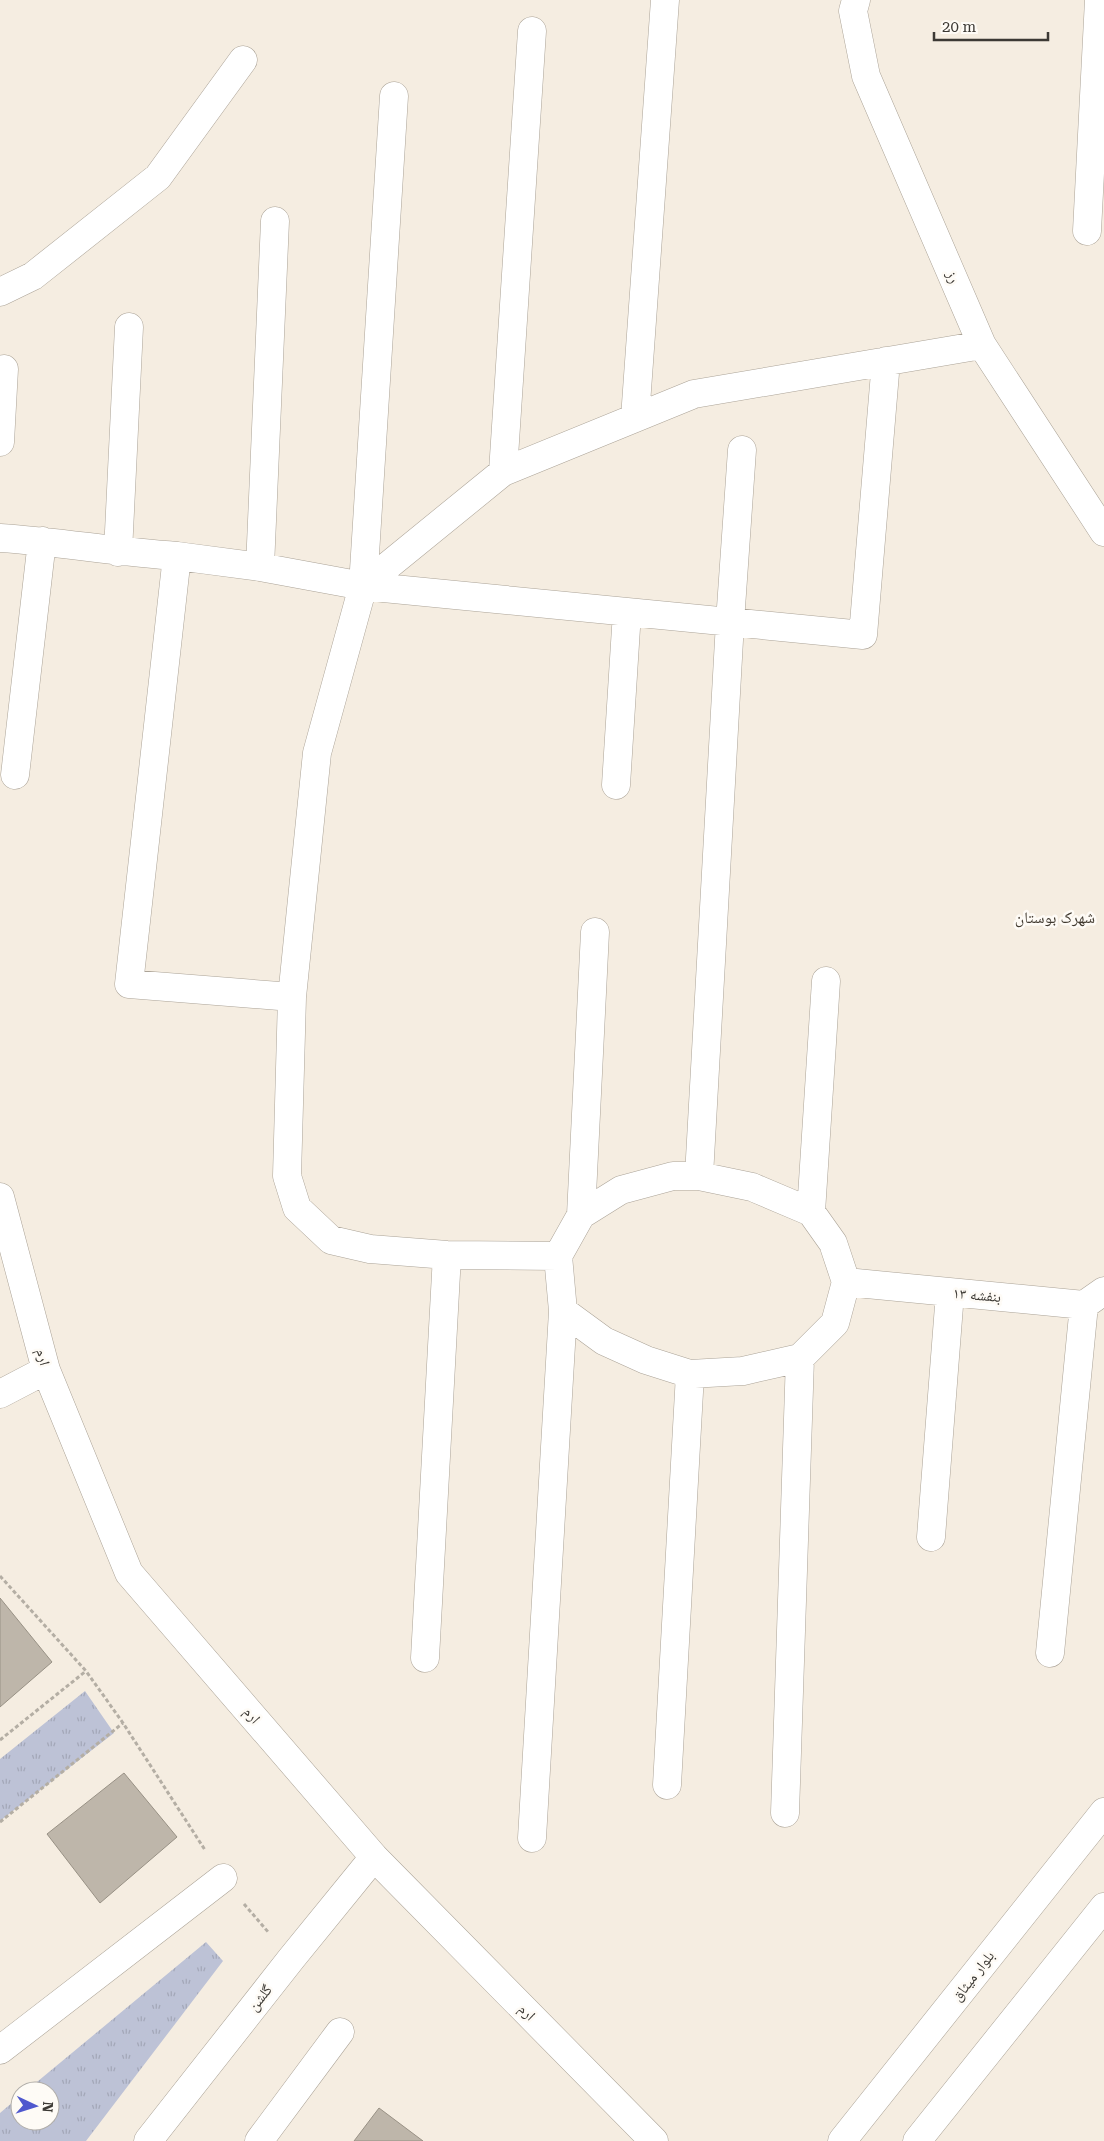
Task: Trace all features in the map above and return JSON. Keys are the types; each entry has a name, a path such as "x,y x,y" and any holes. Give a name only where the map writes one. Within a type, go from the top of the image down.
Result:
{"street":[{"path":"635,418 665,0"},
{"name":"رز","path":"856,0 853,11 866,76 982,345 1104,532"},
{"path":"1087,231 1099,0"},
{"path":"503,472 532,31"},
{"path":"0,292 33,276 158,177 243,60"},
{"path":"394,96 363,586 317,753 292,997 286,1176 297,1208 331,1240 370,1249 447,1256 558,1256"},
{"path":"260,567 275,221"},
{"path":"118,552 129,327"},
{"path":"363,586 503,472 694,394 982,345"},
{"path":"0,538 42,541 118,552 177,556 260,567 363,586 863,635 886,361"},
{"path":"0,442 4,369"},
{"path":"699,1176 730,622 742,450"},
{"path":"15,775 42,541"},
{"path":"177,556 129,984 292,997"},
{"path":"616,785 627,612"},
{"path":"582,1215 595,932"},
{"path":"811,1212 826,981"},
{"path":"532,1838 563,1310 558,1256 582,1215 621,1190 673,1176 699,1176 752,1186 811,1212 833,1243 846,1282 835,1323 800,1358 743,1371 690,1374 646,1360 604,1341 563,1310"},
{"name":"ارم","path":"0,1196 46,1370 129,1573 374,1856 654,2141"},
{"path":"426,1658 447,1256"},
{"name":"بنفشه ۱۳","path":"846,1282 950,1293 1094,1298"},
{"path":"931,1538 950,1293"},
{"path":"1050,1653 1094,1298"},
{"path":"785,1812 800,1358"},
{"path":"0,1394 46,1370"},
{"path":"667,1785 690,1374"},
{"name":"بلوار میثاق","path":"842,2141 1104,1812"},
{"name":"گلشن","path":"148,2141 291,1958 374,1856"},
{"path":"0,2050 223,1878"},
{"path":"917,2141 1104,1907"},
{"path":"258,2141 340,2032"}],"path":[{"path":"0,1576 86,1671 123,1724 223,1878 291,1958"},
{"path":"0,1740 86,1671"},
{"path":"0,1822 123,1724"}],"green space":[{"path":"85,1691 114,1733 0,1821 0,1759"},
{"path":"206,1942 223,1961 86,2141 0,2141 0,2113 10,2104 10,2131 60,2131 60,2081 38,2081"}],"building":[{"path":"0,1598 52,1662 0,1707"},
{"path":"124,1773 177,1837 100,1903 47,1834"},
{"path":"379,2108 423,2141 354,2141"}],"district":[{"name":"شهرک بوستان","path":"1055,917"}]}
